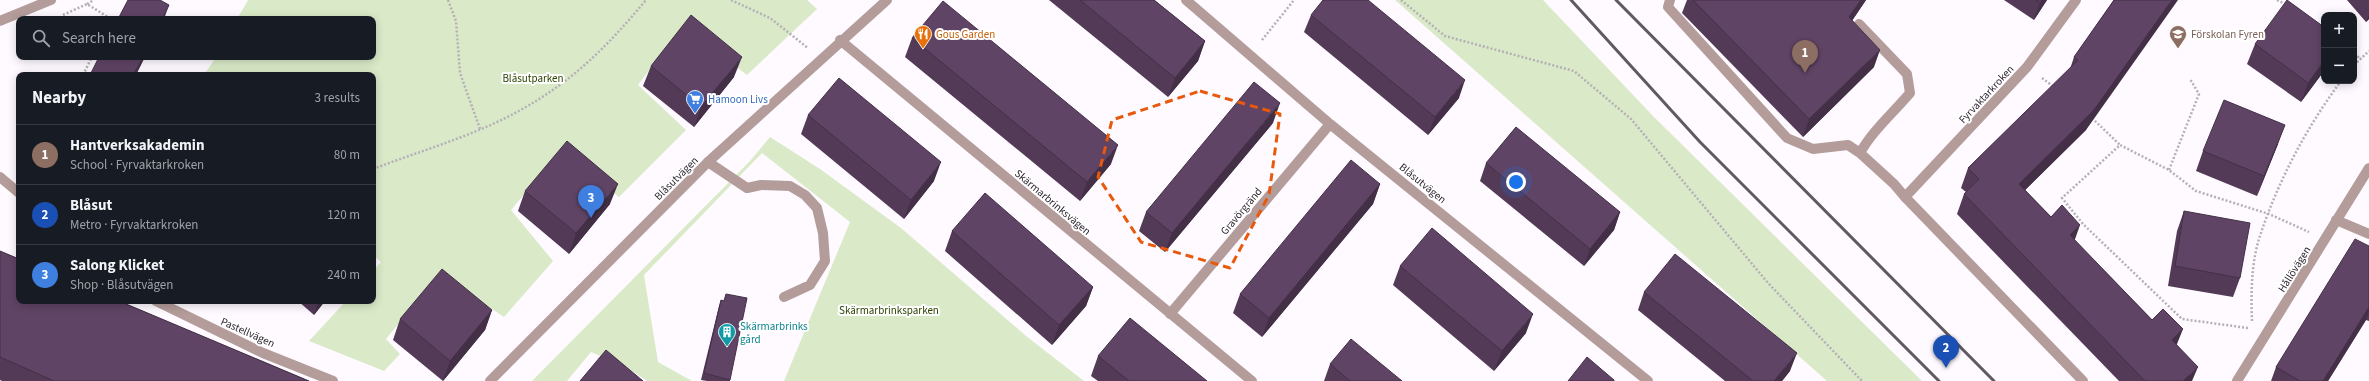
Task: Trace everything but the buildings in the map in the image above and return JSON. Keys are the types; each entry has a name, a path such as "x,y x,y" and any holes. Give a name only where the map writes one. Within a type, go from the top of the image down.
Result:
{"street":[{"path":"0,21 51,0"},
{"name":"Blåsutvägen","path":"490,381 708,162 840,40 887,0"},
{"name":"Blåsutvägen","path":"1186,0 1330,124 1648,381"},
{"path":"1670,0 1668,7 1687,31 1787,138 1813,149 1848,145 1860,153 1894,184 2083,381"},
{"name":"Fyrvaktarkroken","path":"1905,197 2027,67 2076,0"},
{"path":"1859,24 1907,74 1910,93 1886,122 1870,135 1860,153"},
{"name":"Skärmarbrinksvägen","path":"840,40 1252,381"},
{"name":"Gravörgränd","path":"1170,314 1330,124"},
{"path":"708,162 747,188 761,185 790,186 805,196 817,208 823,233 825,261 810,285 784,297"},
{"name":"Hållövägen","path":"2237,381 2326,240 2336,220 2369,168"},
{"path":"0,176 16,190"},
{"path":"2336,220 2369,234"},
{"name":"Pastellvägen","path":"162,304 264,353 333,381"}],"path":[{"path":"60,16 94,0"},
{"path":"448,0 456,21 460,73 480,129"},
{"path":"376,168 480,129 516,112 582,68 611,42 646,0"},
{"path":"731,0 770,18 821,58"},
{"path":"1250,55 1294,0"},
{"path":"1402,0 1445,36 1574,71 1631,119 1768,283 1862,381"},
{"path":"2277,0 2291,8"},
{"path":"87,4 106,16"},
{"path":"2357,62 2369,51"},
{"path":"2357,56 2361,59"},
{"path":"84,72 90,60"},
{"path":"2027,67 2059,90"},
{"path":"2169,170 2199,94 2190,79"},
{"path":"2120,145 2062,198 2083,224 2182,320 2253,328 2251,299 2258,240 2290,165 2316,114 2339,84"},
{"path":"2088,114 2120,145 2169,170 2196,191 2269,214 2326,240"}],"highlighted area":[{"path":"1200,91 1280,114 1269,195 1230,268 1141,242 1098,177 1112,120"}],"green space":[{"name":"Blåsutparken","path":"248,0 807,0 817,9 747,75 710,47 681,29 638,85 686,130 619,197 560,152 511,210 553,261 504,317 439,274 386,339 400,354 384,371 309,341 343,304 376,304 376,268 381,262 376,258 376,72 206,72 214,60 376,60 376,16 239,16"},
{"path":"1395,0 1543,0 1654,117 1922,381 1827,381"},
{"name":"Skärmarbrinksparken","path":"770,137 820,169 901,228 1026,336 1084,381 784,381 850,222 762,153 644,275 658,362 692,381 647,381 629,369 591,352 567,381 532,381 750,161"}],"railway":[{"path":"1571,0 1700,142 1939,381"},
{"path":"1616,0 1994,381"}],"place":[{"name":"Gous Garden","path":"923,49"},
{"name":"Förskolan Fyren","path":"2178,49"},
{"name":"Hantverksakademin","path":"1805,73"},
{"name":"Hamoon Livs","path":"695,114"},
{"name":"Salong Klicket","path":"591,218"},
{"name":"Skärmarbrinks gård","path":"727,347"},
{"name":"Blåsut","path":"1946,368"}]}
